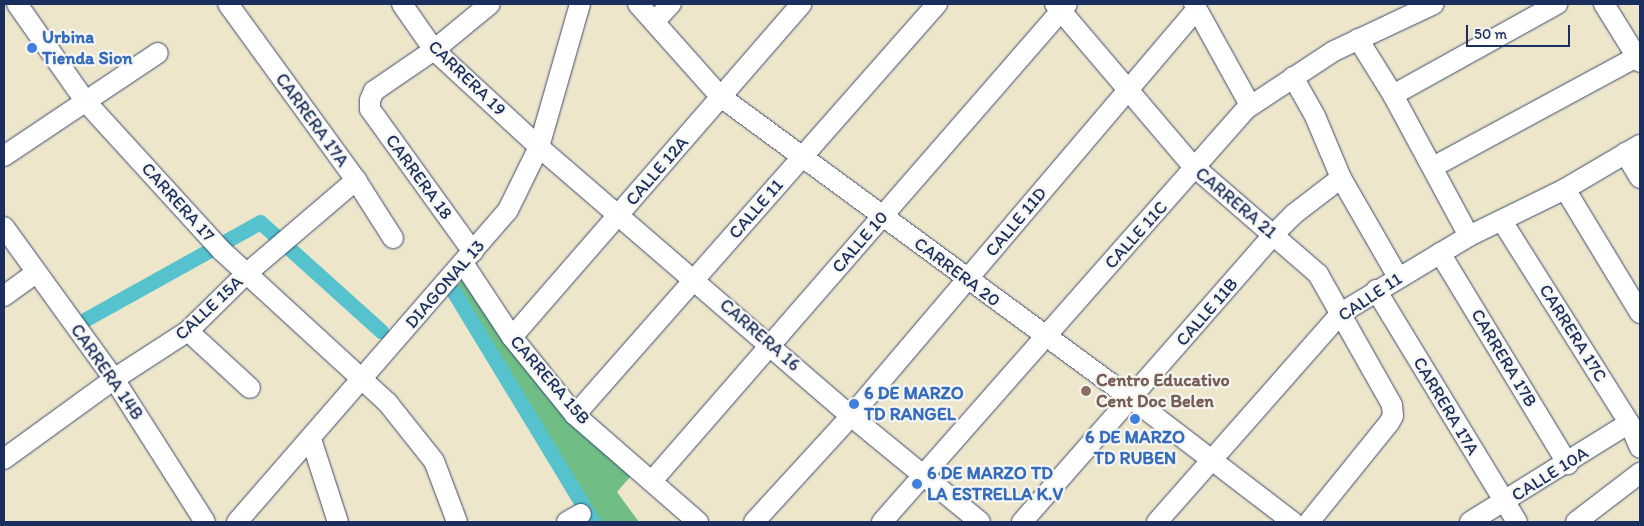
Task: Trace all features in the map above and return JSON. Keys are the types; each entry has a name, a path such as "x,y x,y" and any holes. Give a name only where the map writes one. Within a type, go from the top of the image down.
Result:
{"street":[{"name":"CARRERA 17","path":"17,4 86,102 216,244 246,274 363,377 434,461 457,522"},
{"name":"CARRERA 17A","path":"228,4 356,180 393,238"},
{"name":"CARRERA 19","path":"402,4 434,50 539,147"},
{"path":"434,50 490,4"},
{"name":"DIAGONAL 13","path":"247,518 363,377 508,210 539,147 580,4"},
{"name":"CARRERA 20","path":"638,4 721,97 1044,337 1132,399 1210,461 1293,522"},
{"path":"654,22 671,4"},
{"name":"CALLE 12A","path":"512,337 620,215 801,4"},
{"name":"CALLE 11","path":"575,415 937,4"},
{"name":"CALLE 11C","path":"882,522 1250,105 1358,39 1434,4"},
{"path":"1393,95 1557,4"},
{"path":"1433,167 1639,58 1604,4"},
{"name":"CARRERA 21","path":"1061,6 1128,91 1195,168 1274,234 1318,274 1392,405 1394,416 1309,522"},
{"name":"CALLE 10","path":"652,480 772,345 1061,6"},
{"path":"1195,7 1250,105"},
{"name":"CALLE 11D","path":"754,522 852,416 1128,91 1195,7"},
{"path":"1358,39 1393,95 1469,236"},
{"name":"CARRERA 18","path":"434,50 374,91 370,100 370,109 468,258"},
{"path":"4,156 158,53"},
{"path":"1293,77 1315,116 1341,178 1398,277"},
{"name":"CARRERA 16","path":"539,147 696,279 852,416 980,522"},
{"path":"1633,149 1640,178"},
{"name":"CALLE 11","path":"1157,522 1341,313 1376,290 1469,236 1565,189 1633,149"},
{"name":"CALLE 11B","path":"1022,522 1132,399 1274,234 1294,214 1341,178"},
{"name":"CALLE 15A","path":"4,459 114,379 188,331 246,274 356,180"},
{"path":"1565,189 1640,313"},
{"name":"CARRERA 17C","path":"1502,221 1629,423 1640,448"},
{"name":"CARRERA 14B","path":"4,226 114,379 205,522"},
{"name":"CARRERA 17B","path":"1440,253 1568,464"},
{"name":"CARRERA 15B","path":"468,258 512,337 575,415 698,522"},
{"path":"4,296 36,273"},
{"name":"CARRERA 17A","path":"1376,290 1517,522"},
{"path":"188,331 250,388"},
{"name":"CALLE 10A","path":"1470,522 1568,464 1629,423"},
{"path":"311,439 338,522"},
{"path":"1576,522 1599,515 1640,473"}],"green space":[{"path":"463,279 631,476 617,492 639,522 601,522 457,287"}],"waterway":[{"path":"86,319 260,222 381,331"},
{"path":"452,289 593,522"}],"place":[{"name":"Urbina Tienda Sion","path":"32,48"},
{"name":"Centro Educativo Cent Doc Belen","path":"1086,391"},
{"name":"6 DE MARZO TD RANGEL","path":"854,404"},
{"name":"6 DE MARZO TD RUBEN","path":"1135,419"},
{"name":"6 DE MARZO TD LA ESTRELLA K.V","path":"917,484"}]}
